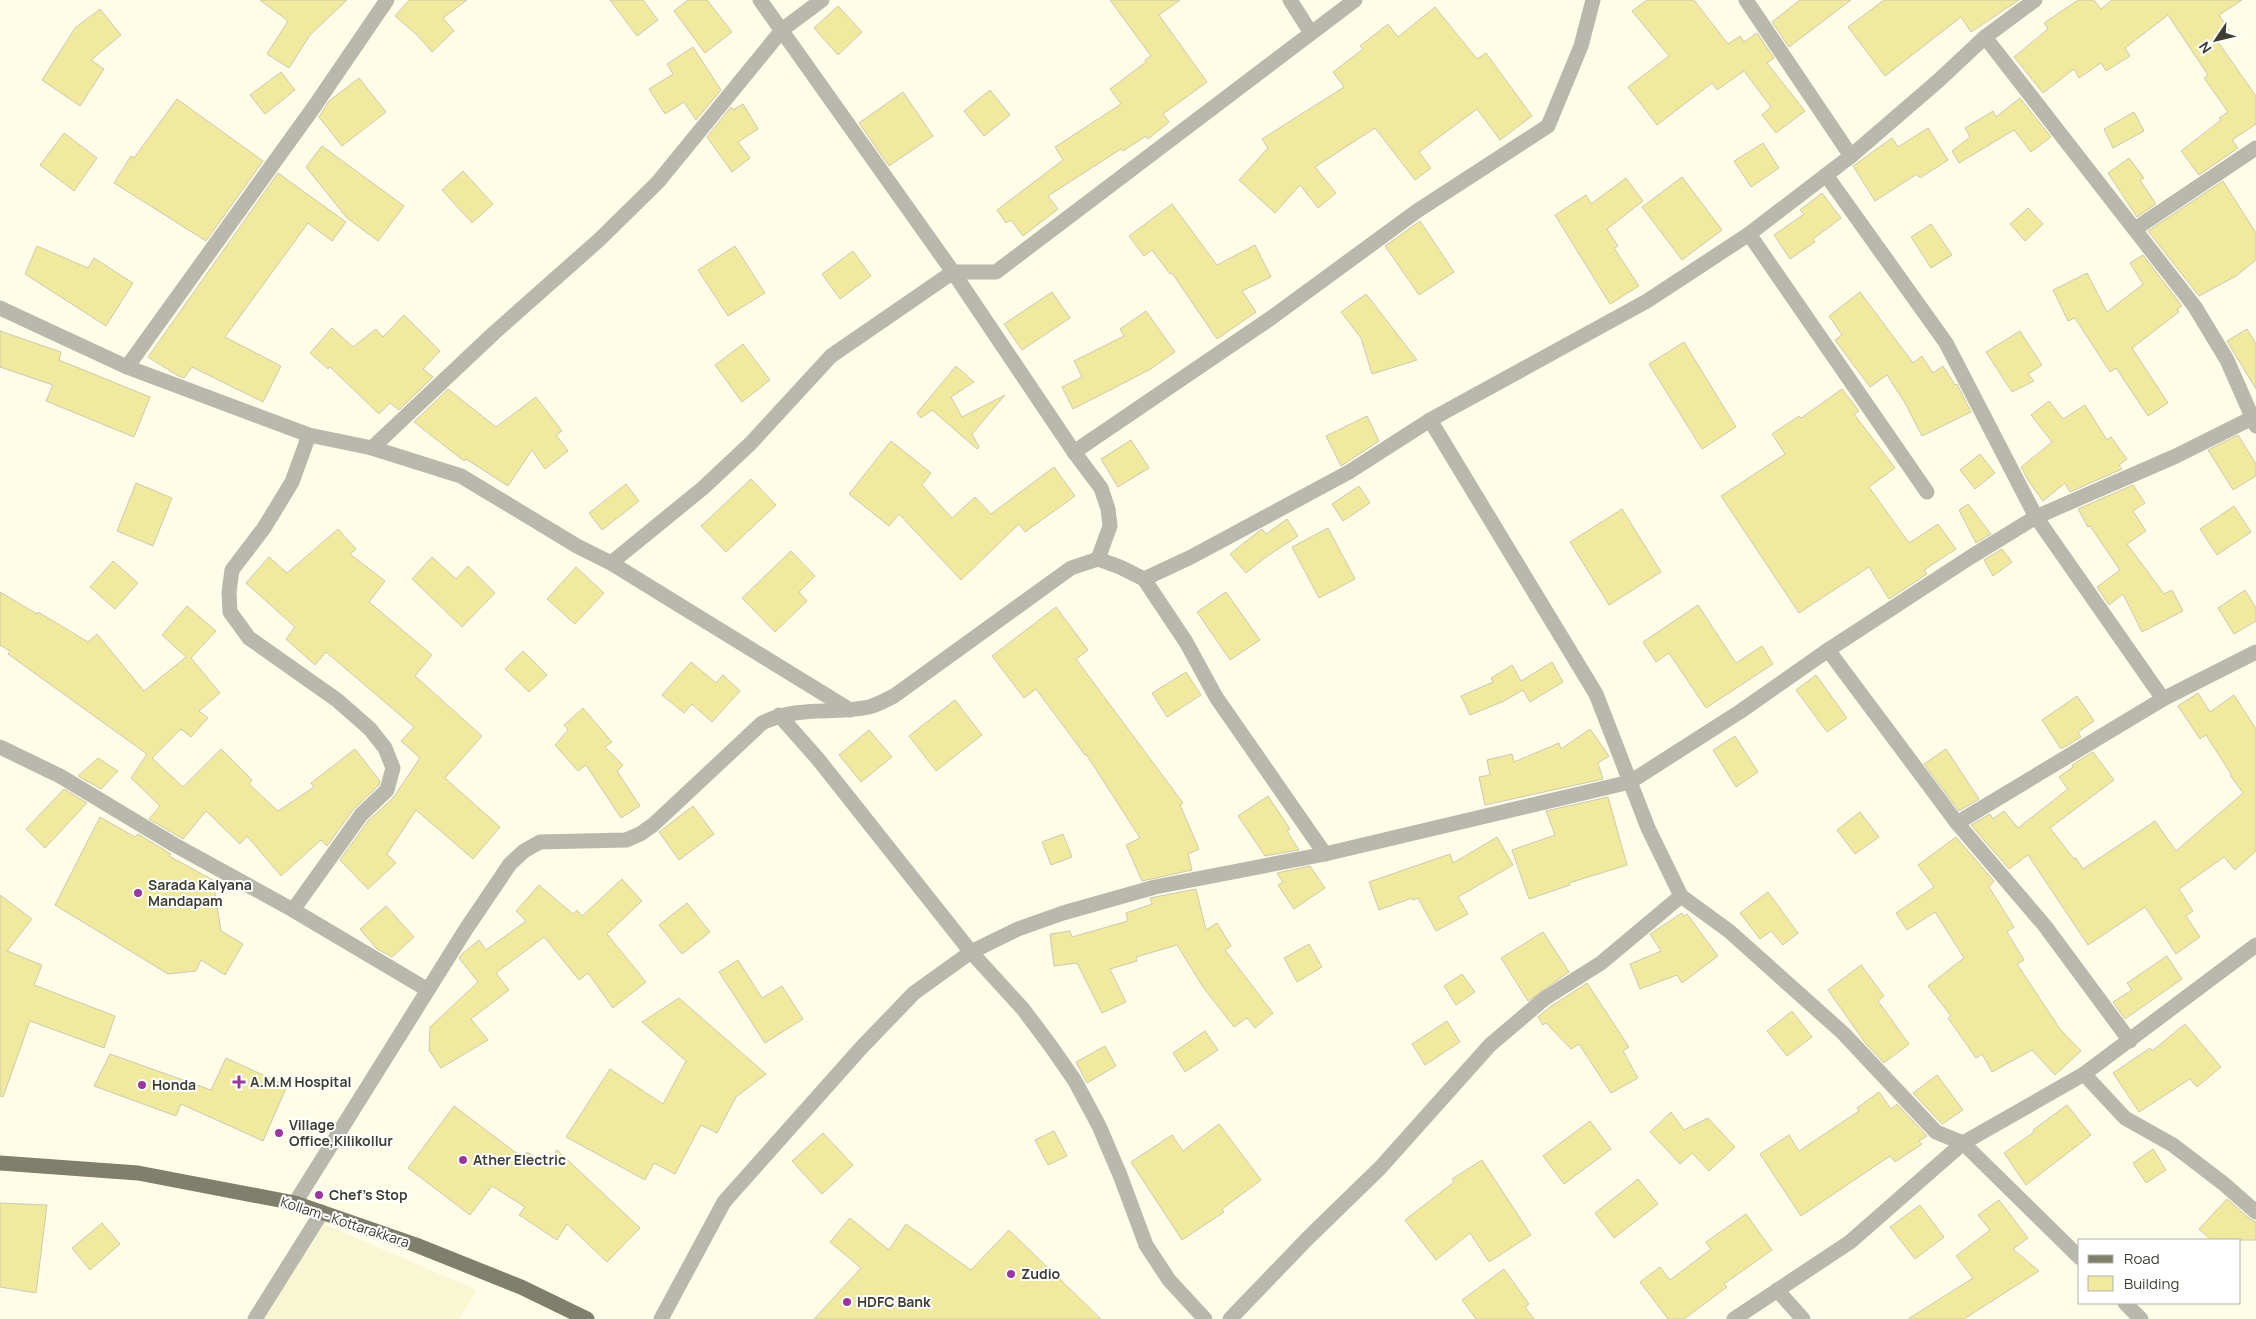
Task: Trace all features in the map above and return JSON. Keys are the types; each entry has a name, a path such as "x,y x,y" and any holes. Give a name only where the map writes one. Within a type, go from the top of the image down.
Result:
{"main road":[{"name":"Kollam - Kottarakkara","path":"0,1163 138,1173 295,1203 416,1245 521,1287 588,1319"}],"street":[{"path":"127,366 309,115 387,0"},
{"path":"760,0 783,29 953,272 1100,488 1108,509 1110,526 1098,560"},
{"path":"372,448 494,333 600,239 658,182 783,29 822,0"},
{"path":"1290,0 1311,33"},
{"path":"611,563 702,488 751,443 831,356 953,272 996,272 1355,0"},
{"path":"1074,452 1271,318 1416,211 1548,126 1581,46 1593,0"},
{"path":"1746,0 1851,156"},
{"path":"1144,579 1191,557 1349,472 1430,420 1646,301 1748,234 1851,156 1938,81 1985,37 2035,0"},
{"path":"661,1319 724,1202 861,1048 914,993 971,952 1018,929 1063,913 1146,890 1325,854 1630,782 1741,711 1828,650 2036,517 2255,420 2227,360 2195,307 1985,37"},
{"path":"2135,229 2256,148"},
{"path":"1826,175 1946,343 2036,517 2163,699"},
{"path":"1748,234 1926,492"},
{"path":"0,308 127,366 309,435 372,448 461,476 578,546 611,563 850,710"},
{"path":"1430,420 1596,694 1648,828 1681,896 1729,931 1843,1033 1936,1132 1963,1143 2078,1256"},
{"path":"293,910 361,815 386,790 393,768 385,748 370,729 337,700 249,638 230,612 229,592 232,570 264,528 292,482 309,435"},
{"path":"295,1203 428,990 510,864 524,851 540,842 626,840 640,834 762,723 779,715 802,711 850,710 871,707 894,696 1071,568 1098,560 1120,567 1144,579 1186,642 1216,696 1325,854"},
{"path":"1828,650 1957,823 2045,926 2130,1041"},
{"path":"1957,823 2163,699 2256,652"},
{"path":"779,715 818,759 971,952 1023,1009 1075,1081 1102,1134 1146,1245 1169,1280 1205,1319"},
{"path":"0,747 60,776 173,844 293,910 428,990"},
{"path":"1230,1319 1308,1238 1380,1168 1490,1045 1544,999 1602,963 1681,896"},
{"path":"1734,1319 1850,1242 1963,1143 2084,1074 2256,945"},
{"path":"2084,1074 2125,1118 2172,1145 2224,1184 2256,1212"},
{"path":"255,1319 322,1212"},
{"path":"1778,1290 1803,1319"},
{"path":"2126,1304 2141,1319"}],"shaded area":[{"path":"324,1224 477,1290 459,1319 259,1319"}],"building":[{"path":"260,0 347,0 310,35 289,68 267,54 288,21"},
{"path":"409,0 467,0 443,18 454,31 432,52 417,35 395,16"},
{"path":"610,0 643,0 658,20 637,36"},
{"path":"688,0 707,0 732,32 705,53 674,11"},
{"path":"1110,0 1180,0 1159,15 1207,82 1163,114 1169,122 1148,139 1146,136 1123,151 1121,149 1048,196 1058,209 1023,236 1011,220 1006,223 997,210 1063,160 1055,147 1121,104 1110,89 1146,62 1145,60 1151,56"},
{"path":"1647,0 1694,0 1728,44 1740,36 1744,42 1757,33 1774,58 1767,63 1805,111 1776,133 1762,115 1771,107 1744,71 1717,90 1712,83 1657,125 1628,87 1669,56 1632,11"},
{"path":"1800,0 1851,0 1789,47 1772,22"},
{"path":"1884,0 2019,0 1971,32 1961,17 1885,76 1848,27"},
{"path":"2078,0 2094,0 2101,9 2112,0 2242,0 2219,15 2229,30 2216,39 2256,96 2256,124 2232,140 2238,148 2199,175 2181,151 2221,120 2219,118 2228,112 2204,78 2208,75 2168,15 2125,48 2130,56 2106,71 2101,63 2079,78 2074,69 2043,93 2014,57 2048,29 2044,23"},
{"path":"838,6 862,32 838,55 814,28"},
{"path":"1435,7 1477,59 1486,53 1532,116 1500,140 1477,109 1419,152 1431,168 1415,180 1375,128 1315,167 1336,193 1318,208 1300,185 1275,213 1239,180 1268,148 1262,139 1344,87 1333,72 1363,49 1360,46 1388,24 1398,37"},
{"path":"100,9 121,35 91,60 104,69 80,106 42,80 75,28"},
{"path":"693,47 721,90 696,120 684,102 665,114 649,89 673,74 667,64"},
{"path":"281,72 295,90 265,114 250,95"},
{"path":"359,78 386,112 342,146 319,117 329,101"},
{"path":"990,90 1010,115 984,136 964,111"},
{"path":"903,92 933,136 889,166 859,123"},
{"path":"2020,98 2051,137 2031,152 2014,130 1959,163 1952,151 1970,137 1965,128 1993,111 1996,117"},
{"path":"177,99 263,161 206,241 114,183 131,156 134,158"},
{"path":"743,104 758,129 738,142 750,158 732,172 707,137 731,107 733,110"},
{"path":"2134,112 2144,131 2113,148 2104,129"},
{"path":"1928,128 1948,160 1920,178 1917,174 1875,201 1853,166 1892,138 1898,147"},
{"path":"64,133 97,158 74,191 40,165"},
{"path":"1763,143 1779,168 1751,187 1734,161"},
{"path":"322,146 404,206 378,241 347,218 306,167"},
{"path":"2129,158 2144,178 2140,180 2156,204 2137,217 2108,173"},
{"path":"463,171 493,204 472,223 442,190"},
{"path":"278,173 346,222 332,241 308,223 225,337 281,366 263,402 192,367 184,378 180,377 148,357"},
{"path":"1682,177 1722,230 1682,260 1642,207"},
{"path":"1626,178 1643,201 1607,229 1618,246 1614,248 1639,286 1610,304 1555,215 1586,195 1591,204"},
{"path":"2223,181 2256,233 2256,260 2236,276 2199,296 2148,231"},
{"path":"1822,193 1841,218 1813,239 1815,242 1790,259 1774,235 1804,214 1800,210"},
{"path":"1172,204 1217,265 1255,245 1271,277 1242,291 1256,312 1217,339 1172,273 1170,274 1152,250 1144,256 1129,236"},
{"path":"2028,208 2043,224 2025,241 2010,224"},
{"path":"1420,221 1454,272 1419,295 1385,246"},
{"path":"1931,224 1952,255 1931,268 1911,237"},
{"path":"37,246 88,268 94,258 133,283 106,326 25,274"},
{"path":"735,246 765,293 728,316 698,270"},
{"path":"853,251 871,276 840,299 822,274"},
{"path":"2143,255 2182,306 2177,309 2179,312 2132,348 2168,403 2148,416 2116,368 2110,372 2075,318 2068,321 2053,290 2087,273 2107,312 2143,284 2130,263"},
{"path":"1052,292 1070,318 1022,350 1004,324"},
{"path":"1860,292 1913,363 1922,356 1933,373 1943,366 1955,385 1957,384 1971,412 1922,436 1905,403 1887,375 1870,387 1835,340 1842,335 1829,316"},
{"path":"1366,294 1417,360 1372,374 1361,338 1341,312"},
{"path":"1146,311 1175,352 1149,370 1073,409 1062,387 1082,377 1074,361 1124,336 1120,329"},
{"path":"404,315 440,351 423,369 433,377 399,410 390,403 379,414 330,367 328,369 310,353 332,328 353,347 376,329 383,337"},
{"path":"2247,329 2256,344 2256,389 2227,341"},
{"path":"0,331 61,352 59,360 150,397 134,437 46,401 53,385 0,367"},
{"path":"2020,331 2042,365 2028,374 2034,381 2012,392 1986,352"},
{"path":"1684,342 1736,427 1702,449 1649,364"},
{"path":"743,344 770,380 742,402 715,365"},
{"path":"956,366 974,382 951,397 962,417 1005,395 972,434 979,447 977,449 932,410 921,418 917,413"},
{"path":"448,389 496,427 536,397 562,431 556,435 568,451 545,469 532,450 508,486 466,459 464,461 414,422"},
{"path":"1842,389 1859,411 1854,414 1895,468 1869,487 1909,543 1938,524 1956,549 1924,570 1927,574 1889,599 1869,567 1799,613 1721,496 1785,454 1772,434 1799,416 1801,418"},
{"path":"2049,401 2063,419 2085,405 2107,440 2111,437 2127,459 2119,465 2122,469 2070,492 2065,483 2043,501 2021,467 2052,442 2031,415"},
{"path":"1367,416 1379,441 1341,466 1326,436"},
{"path":"2238,435 2256,464 2256,476 2233,490 2208,450"},
{"path":"1131,440 1149,468 1118,487 1101,459"},
{"path":"891,441 931,473 922,485 952,518 975,497 991,514 1054,467 1075,496 1025,532 1019,524 961,580 899,514 889,526 849,494"},
{"path":"1980,454 1995,473 1975,489 1960,470"},
{"path":"751,479 776,505 726,552 701,526"},
{"path":"136,483 172,498 153,546 117,531"},
{"path":"626,484 639,501 602,530 589,513"},
{"path":"2133,485 2145,503 2133,511 2146,531 2127,544 2164,594 2172,590 2183,611 2142,632 2123,594 2109,605 2097,587 2120,570 2090,526 2088,527 2078,509"},
{"path":"1359,486 1370,503 1343,521 1332,504"},
{"path":"1968,504 1991,534 1976,543 1959,510"},
{"path":"2234,506 2251,532 2217,555 2200,529"},
{"path":"1622,509 1661,572 1609,605 1570,542"},
{"path":"1287,519 1298,536 1246,573 1230,554 1262,529 1266,534"},
{"path":"1328,528 1355,579 1319,598 1292,547"},
{"path":"338,529 356,549 350,554 385,581 369,602 432,655 415,676 482,736 445,778 500,827 473,859 416,810 387,854 396,863 368,889 340,860 368,821 393,798 420,758 401,741 414,727 326,652 315,665 286,639 295,627 246,583 269,557 287,573"},
{"path":"2002,549 2012,562 1993,576 1984,560"},
{"path":"791,551 815,576 799,592 807,601 775,632 742,598"},
{"path":"432,557 456,579 468,566 495,593 462,627 412,579"},
{"path":"113,561 138,583 115,609 90,587"},
{"path":"576,567 604,593 575,624 547,599"},
{"path":"2245,590 2256,608 2256,621 2234,634 2218,608"},
{"path":"0,592 88,642 97,634 144,691 186,657 162,635 187,606 216,631 191,658 220,693 199,711 208,718 191,737 181,729 152,758 183,787 221,749 252,780 249,784 278,811 314,787 311,783 355,749 380,781 379,785 353,810 327,846 321,840 281,876 247,836 240,844 206,811 183,839 149,819 160,806 131,778 147,754 8,654 10,651 0,645"},
{"path":"1226,592 1260,640 1230,660 1197,612"},
{"path":"1698,605 1736,663 1762,646 1773,664 1706,708 1669,653 1656,662 1643,642"},
{"path":"1056,607 1088,650 1076,659 1183,803 1180,805 1199,849 1188,854 1192,870 1142,881 1126,845 1140,838 1086,754 1036,689 1024,698 992,656"},
{"path":"523,651 547,675 529,692 505,669"},
{"path":"691,662 716,683 723,675 740,691 712,722 692,704 684,713 662,695"},
{"path":"1552,662 1563,682 1530,702 1523,690 1504,701 1470,715 1461,696 1493,682 1491,678 1512,665 1521,681"},
{"path":"1186,672 1201,695 1167,717 1152,693"},
{"path":"1816,675 1847,718 1827,732 1796,690"},
{"path":"2198,693 2210,712 2234,695 2256,729 2256,851 2235,870 2224,857 2179,889 2193,911 2186,916 2200,937 2176,954 2145,907 2088,945 2028,855 2009,869 1971,825 1990,814 1993,819 2004,811 2018,828 2068,789 2059,777 2073,767 2072,765 2093,752 2114,780 2050,828 2074,859 2076,858 2083,869 2155,821 2176,851 2243,793 2206,735 2200,739 2178,706"},
{"path":"2077,696 2094,721 2078,732 2081,737 2061,749 2042,720"},
{"path":"955,700 982,735 936,771 909,736"},
{"path":"583,708 612,742 605,747 623,765 617,771 640,806 621,818 586,765 578,771 555,745 568,730 564,725"},
{"path":"1590,729 1609,756 1598,763 1603,779 1485,805 1479,777 1490,775 1487,760 1512,754 1514,762 1559,743 1561,749"},
{"path":"869,730 892,757 861,782 839,755"},
{"path":"1735,736 1758,772 1736,787 1713,750"},
{"path":"1946,749 1979,799 1959,811 1924,764"},
{"path":"98,758 118,771 101,789 78,776"},
{"path":"64,789 87,803 45,848 26,829"},
{"path":"1268,796 1290,829 1287,831 1299,850 1265,856 1238,816"},
{"path":"1608,797 1627,865 1569,883 1570,885 1529,899 1512,850 1555,835 1546,811"},
{"path":"693,806 714,834 679,860 659,832"},
{"path":"1860,812 1879,837 1855,854 1837,830"},
{"name":"Sarada Kalyana Mandapam","path":"100,817 135,837 138,834 171,854 169,856 213,880 221,931 243,944 225,975 201,960 196,971 168,974 55,905"},
{"path":"1063,834 1072,857 1051,865 1042,842"},
{"path":"1497,837 1513,865 1458,897 1468,914 1436,931 1418,898 1413,900 1412,898 1379,910 1369,882 1450,854 1453,863"},
{"path":"1956,837 1994,881 1989,887 2014,927 2007,932 2024,960 2017,964 2060,1029 2081,1051 2055,1075 2032,1050 1992,1072 1982,1054 1976,1058 1948,1018 1951,1016 1928,986 1964,958 1935,912 1907,930 1896,913 1934,887 1918,865"},
{"path":"1310,866 1325,888 1294,909 1278,885 1283,882 1277,873"},
{"path":"622,879 642,901 607,934 646,982 613,1008 588,973 579,980 544,937 496,973 509,990 471,1019 488,1040 441,1068 429,1050 430,1027 478,982 459,958 462,954 479,940 486,950 526,921 516,911 539,885 573,914 577,910 582,916"},
{"path":"1196,889 1206,930 1217,923 1231,946 1225,950 1273,1013 1255,1028 1247,1018 1234,1027 1203,987 1177,945 1136,957 1137,961 1110,969 1126,1002 1102,1013 1077,963 1054,966 1050,934 1070,931 1072,937 1128,921 1126,913 1152,904 1150,898"},
{"path":"1768,892 1798,933 1783,945 1771,931 1760,939 1740,913"},
{"path":"0,895 32,919 7,951 42,965 34,985 115,1016 104,1048 30,1021 3,1097 0,1096"},
{"path":"687,903 710,932 682,954 659,925"},
{"path":"386,906 414,937 392,957 377,949 360,929"},
{"path":"1682,913 1684,916 1687,914 1718,956 1682,983 1677,975 1640,989 1630,964 1661,951 1650,934"},
{"path":"1543,932 1569,972 1528,1001 1501,958"},
{"path":"1309,944 1322,967 1297,982 1284,958"},
{"path":"2167,956 2182,979 2125,1019 2113,1002 2132,990 2127,983"},
{"path":"738,960 762,998 782,986 803,1019 765,1043 719,972"},
{"path":"1861,965 1884,996 1878,1001 1909,1044 1884,1063 1866,1044 1828,990"},
{"path":"1462,974 1475,992 1456,1005 1444,986"},
{"path":"1587,983 1629,1047 1623,1051 1638,1078 1611,1093 1579,1044 1571,1049 1546,1023 1543,1025 1538,1017"},
{"path":"679,998 766,1074 736,1097 717,1133 701,1125 675,1174 654,1163 645,1180 566,1137 610,1069 663,1104 686,1061 642,1022"},
{"path":"1792,1011 1812,1037 1787,1056 1767,1031"},
{"path":"1447,1021 1460,1042 1425,1065 1412,1044"},
{"path":"2185,1024 2221,1067 2197,1087 2190,1079 2139,1112 2113,1073 2150,1048 2152,1051"},
{"path":"1205,1031 1218,1050 1185,1072 1173,1053"},
{"path":"1105,1046 1116,1066 1087,1083 1076,1062"},
{"path":"110,1054 211,1090 226,1058 287,1086 263,1141 181,1104 176,1116 94,1086"},
{"path":"1937,1075 1963,1110 1942,1124 1913,1093"},
{"path":"1879,1092 1891,1109 1897,1104 1927,1136 1919,1141 1922,1144 1895,1162 1890,1156 1801,1216 1760,1154 1789,1135 1799,1151 1859,1111 1857,1108"},
{"path":"2067,1105 2091,1135 2026,1185 2004,1153"},
{"path":"454,1106 523,1158 527,1152 547,1165 557,1150 640,1228 607,1262 567,1224 557,1240 519,1215 525,1207 492,1186 470,1215 408,1168"},
{"path":"1671,1112 1684,1130 1708,1118 1735,1147 1709,1171 1692,1153 1680,1164 1650,1132"},
{"path":"1590,1121 1611,1149 1564,1184 1543,1156"},
{"path":"1219,1124 1261,1180 1222,1209 1224,1212 1182,1240 1131,1162 1172,1135 1183,1151"},
{"path":"1054,1131 1067,1156 1048,1165 1035,1140"},
{"path":"823,1133 853,1165 822,1194 792,1161"},
{"path":"2153,1149 2166,1170 2146,1183 2133,1163"},
{"path":"1482,1160 1531,1235 1489,1262 1470,1233 1436,1260 1405,1220 1454,1182 1452,1179"},
{"path":"1638,1179 1658,1204 1614,1238 1595,1213"},
{"path":"2227,1199 2256,1222 2256,1240 2210,1239 2199,1229"},
{"path":"1999,1200 2028,1238 2013,1249 2039,1271 1964,1319 1908,1319 1973,1278 1956,1256 1990,1230 1978,1215"},
{"path":"0,1203 47,1205 36,1293 0,1287"},
{"path":"1920,1205 1944,1237 1915,1259 1890,1227"},
{"path":"1746,1214 1772,1250 1724,1284 1727,1287 1684,1319 1668,1319 1640,1282 1660,1267 1670,1280 1711,1249 1706,1242"},
{"path":"850,1218 889,1250 906,1224 971,1270 1009,1230 1101,1319 814,1319 861,1268 830,1242"},
{"path":"102,1223 120,1244 90,1270 72,1248"},
{"path":"1504,1269 1529,1304 1525,1307 1534,1319 1476,1319 1462,1300"}],"place":[{"name":"Sarada Kalyana Mandapam","path":"138,893"},
{"name":"A.M.M Hospital","path":"239,1082"},
{"name":"Honda","path":"142,1085"},
{"name":"Village Office,Kilikollur","path":"279,1133"},
{"name":"Ather Electric","path":"463,1160"},
{"name":"Chef's Stop","path":"319,1195"},
{"name":"Zudio","path":"1011,1274"},
{"name":"HDFC Bank","path":"847,1302"}]}
